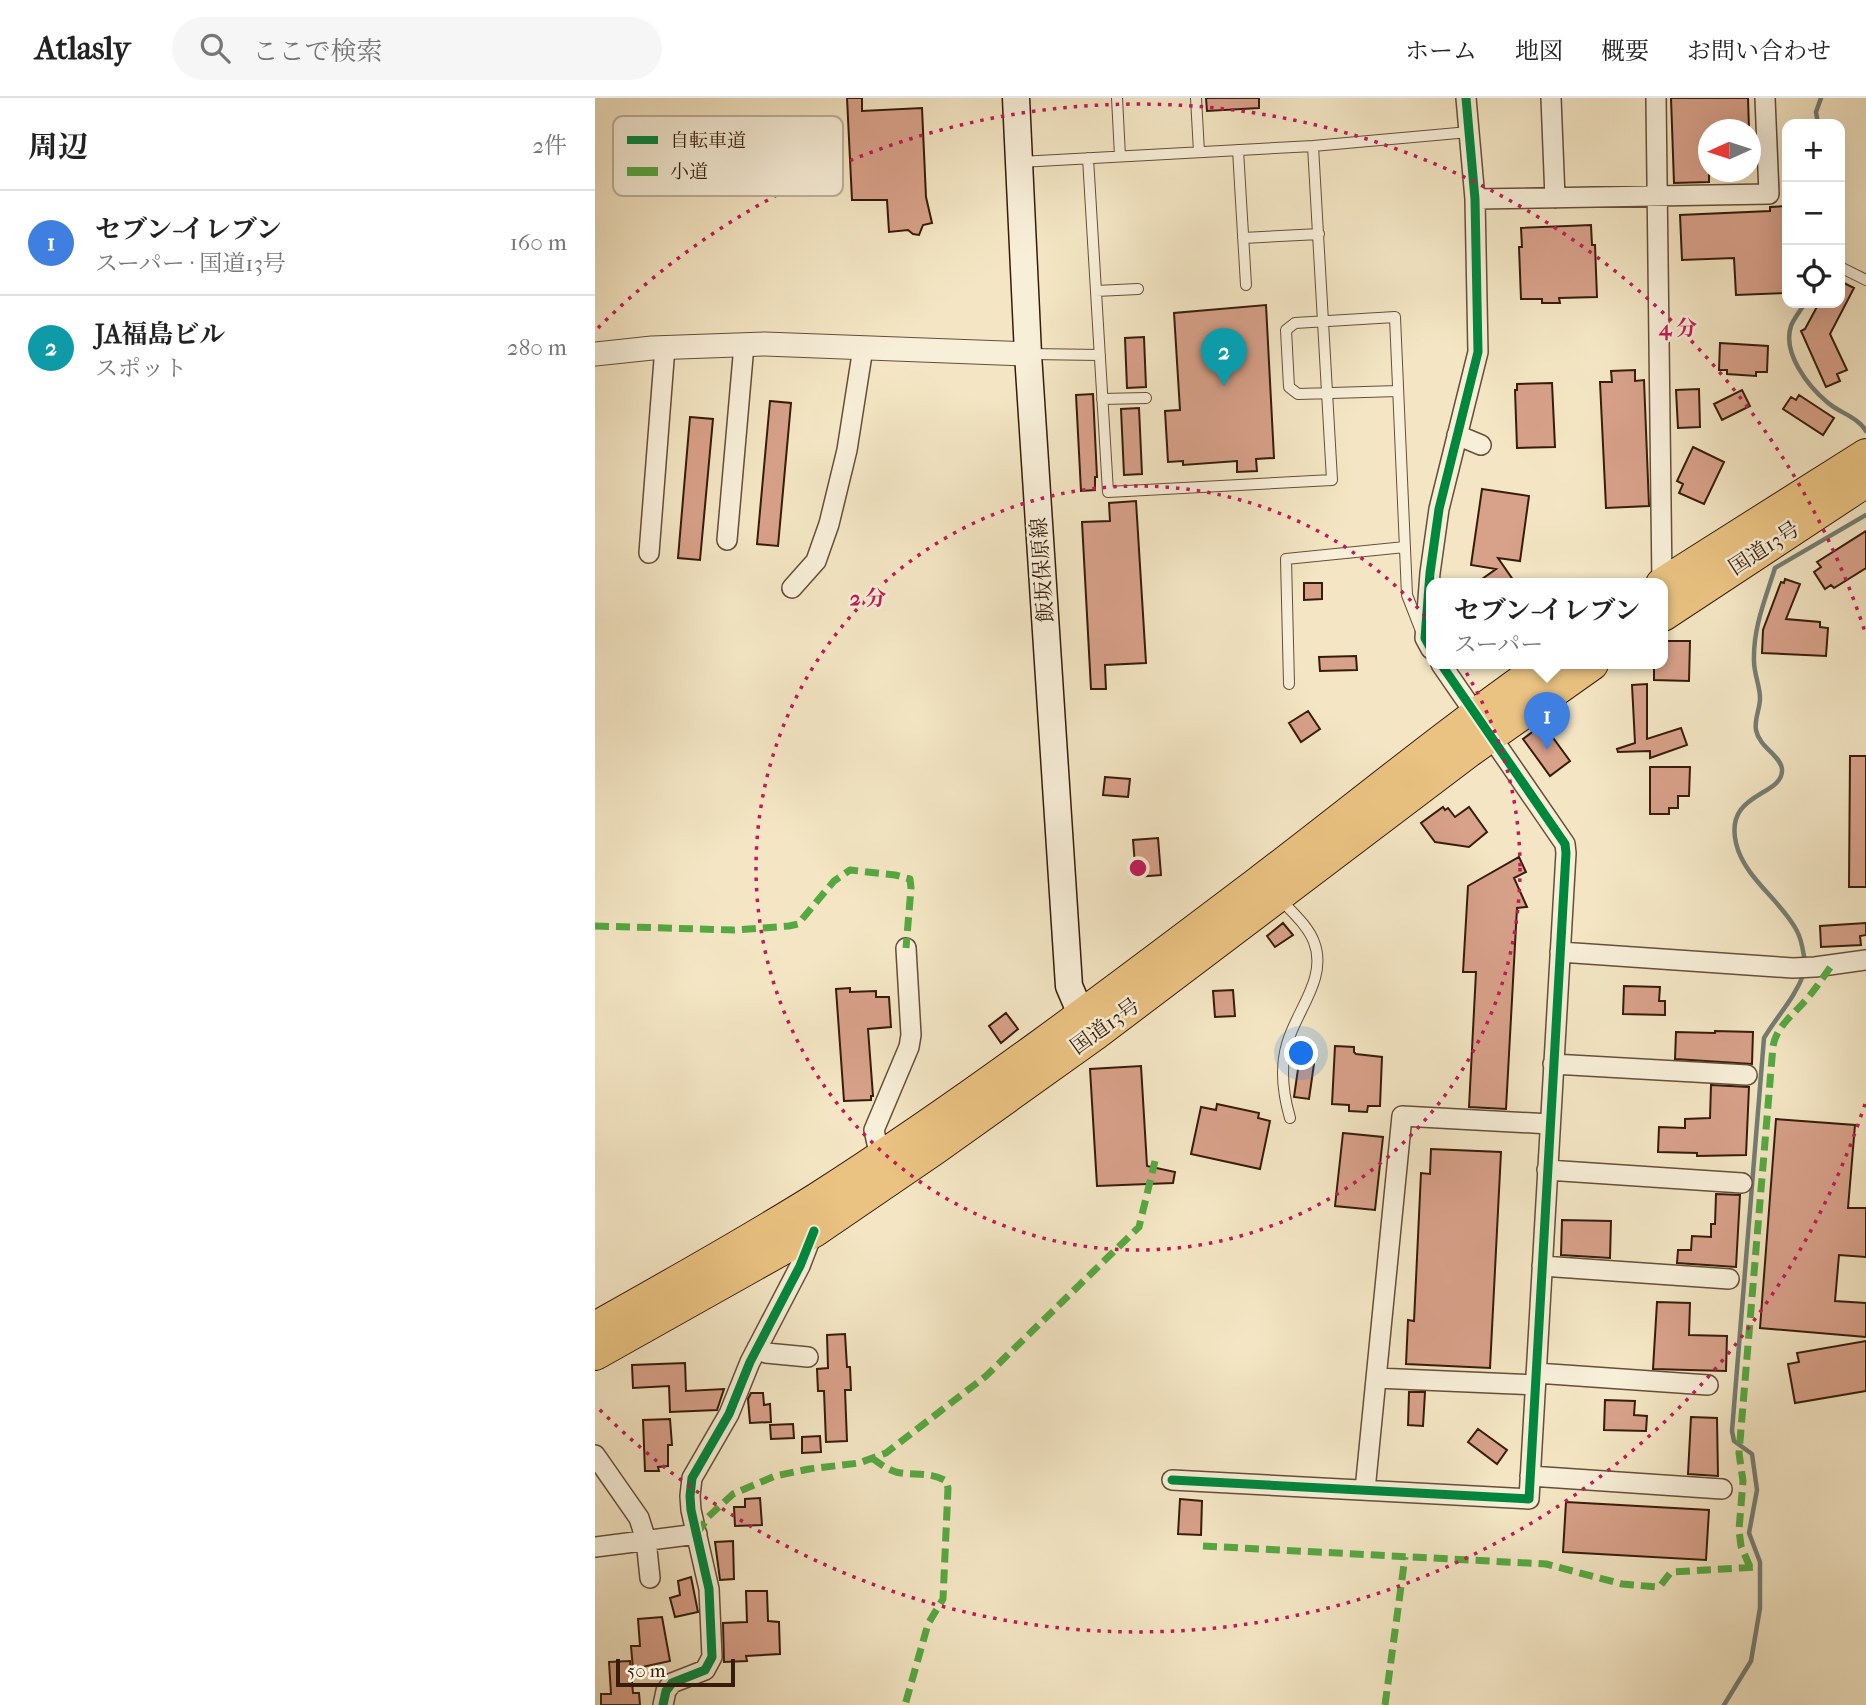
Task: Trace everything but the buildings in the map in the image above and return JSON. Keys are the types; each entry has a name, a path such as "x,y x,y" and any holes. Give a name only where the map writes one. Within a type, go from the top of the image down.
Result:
{"highway":[{"name":"国道13号","path":"1668,580 1866,455"},
{"name":"国道13号","path":"1668,612 1866,481"},
{"name":"国道13号","path":"595,1328 804,1207 1088,1024 1278,896 1482,725 1541,669"},
{"name":"国道13号","path":"595,1354 814,1231 934,1149 1259,882 1482,725 1583,669"}],"main road":[{"name":"飯坂保原線","path":"1016,98 1028,354 1069,986 1088,1024"}],"street":[{"path":"1430,578 1439,509 1478,352 1475,200 1466,98"},
{"path":"1551,98 1555,198"},
{"path":"1656,98 1662,578"},
{"path":"1475,200 1769,194 1765,98"},
{"path":"595,354 665,347 744,345 1028,354"},
{"path":"727,540 744,345"},
{"path":"649,553 665,347"},
{"path":"792,588 816,562 829,524 847,450 863,348"},
{"path":"1457,435 1481,444"},
{"path":"1172,1480 1529,1499 1565,844 1444,669"},
{"path":"880,1157 874,1130 909,1047 911,1035 906,948"},
{"path":"1560,952 1793,968 1866,960"},
{"path":"1553,1064 1747,1075"},
{"path":"1364,1490 1402,1116 1550,1124"},
{"path":"1547,1170 1742,1183"},
{"path":"663,1705 666,1691 672,1683 705,1670 712,1657 709,1589 691,1503 692,1478 729,1413 757,1349 800,1266 814,1231"},
{"path":"1542,1266 1729,1279"},
{"path":"757,1349 766,1353 809,1357"},
{"path":"1376,1378 1536,1379 1707,1385"},
{"path":"595,1455 639,1518 646,1541 650,1578"},
{"path":"1530,1476 1722,1489"},
{"path":"595,1547 697,1534"}],"lane":[{"path":"1117,98 1119,156"},
{"path":"1196,98 1199,152"},
{"path":"1020,162 1313,146 1469,132"},
{"path":"1088,158 1108,492 1332,480 1313,146"},
{"path":"1238,150 1246,285"},
{"path":"1243,237 1319,234"},
{"path":"1845,270 1866,280"},
{"path":"1096,291 1138,289"},
{"path":"1398,391 1298,394 1289,387 1286,330 1295,323 1395,317 1407,595 1426,639"},
{"path":"1028,354 1100,355"},
{"path":"1103,399 1146,398"},
{"path":"1289,684 1286,559 1405,547"},
{"path":"1278,896 1307,929 1314,943 1318,966 1287,1042 1283,1065 1285,1100 1290,1118"}],"waterway":[{"path":"1817,119 1816,112 1821,98"},
{"path":"1802,308 1791,326 1789,336 1793,358 1820,395 1858,422 1866,431"},
{"path":"1805,962 1797,931 1747,867 1736,843 1735,826 1738,813 1746,804 1774,785 1780,778 1782,769 1756,730 1760,698 1754,666 1755,637 1775,568 1866,515"},
{"path":"1724,1705 1751,1661 1760,1608 1760,1562 1749,1533 1757,1490 1752,1454 1734,1441 1732,1431 1764,1038 1791,999 1804,973"}],"marked path":[{"path":"595,926 734,930 789,926 798,924 834,881 850,870 910,879 906,948"},
{"path":"1750,1567 1741,1546 1739,1530 1743,1481 1739,1453 1773,1046 1781,1027 1809,997 1832,965"},
{"path":"697,1534 708,1517 733,1494 775,1476 859,1463 886,1453 986,1376 1139,1227 1155,1161"},
{"path":"872,1458 896,1472 940,1478 946,1481 948,1488 943,1599 928,1624 905,1705"},
{"path":"1203,1546 1546,1564 1622,1584 1657,1587 1671,1572 1756,1567"},
{"path":"1385,1705 1405,1557"}],"cycle path":[{"path":"1430,578 1439,509 1478,352 1475,199 1466,98"},
{"path":"1426,625 1426,640"},
{"path":"1172,1480 1529,1499 1566,853 1565,844 1444,669"},
{"path":"663,1705 666,1691 672,1683 705,1670 712,1657 709,1589 691,1510 692,1478 729,1414 750,1362 800,1266 814,1231"}],"place":[{"name":"JA福島ビル","path":"1224,386"},
{"name":"セブン-イレブン","path":"1547,750"}]}
